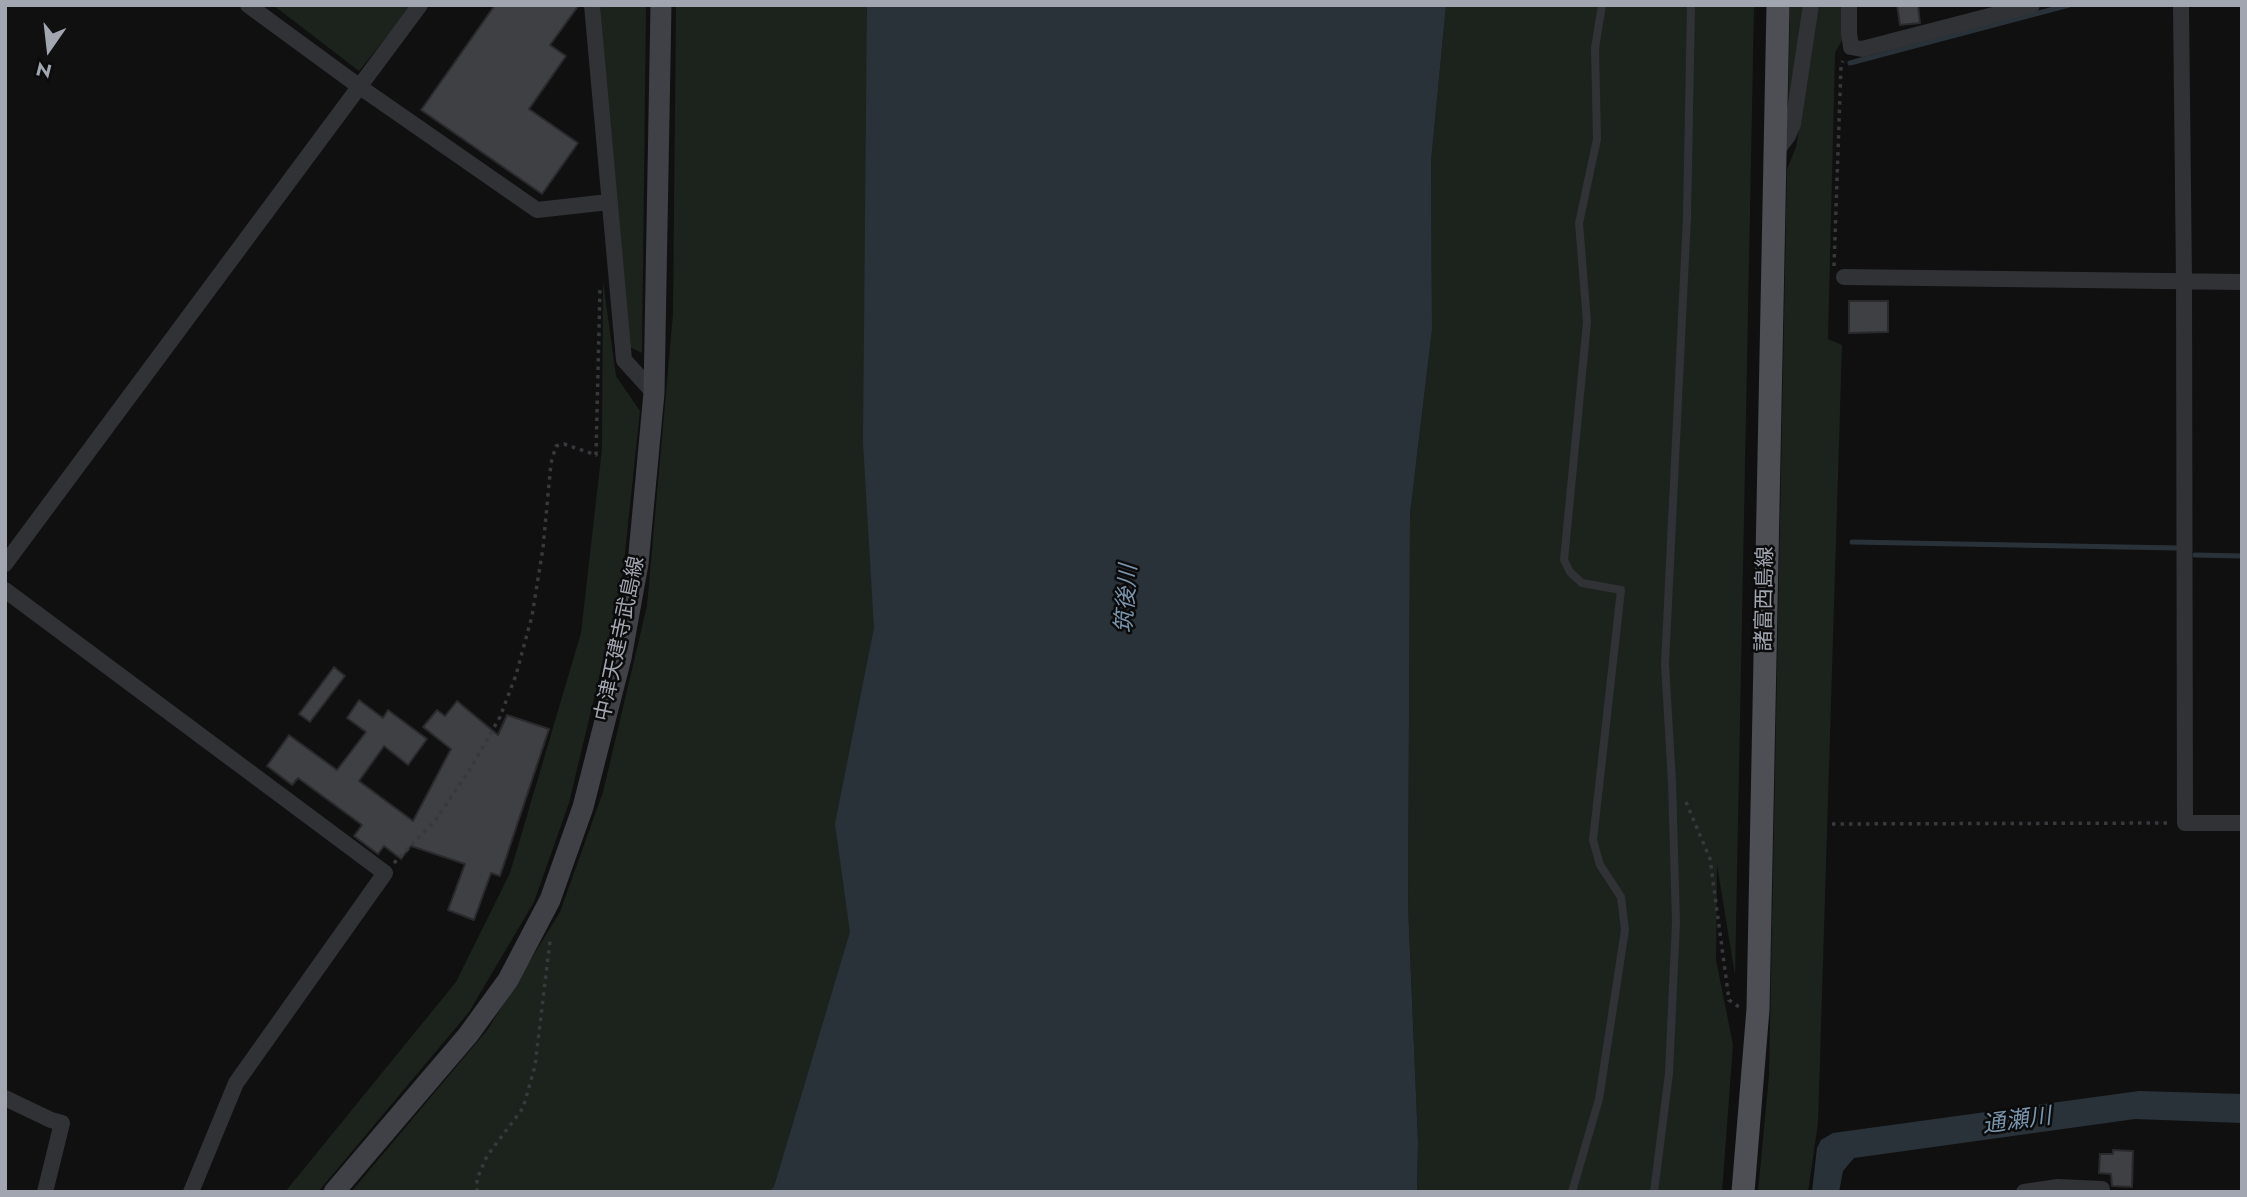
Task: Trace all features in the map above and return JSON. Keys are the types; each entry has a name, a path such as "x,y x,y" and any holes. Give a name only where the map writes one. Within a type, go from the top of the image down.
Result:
{"main road":[{"name":"中津天建寺武島線","path":"334,1192 468,1035 508,980 550,900 583,807 621,658 638,564 654,393 660,181 661,5"},
{"name":"諸富西島線","path":"1743,1192 1758,1009 1778,5"}],"street":[{"path":"248,5 360,87 537,209 608,202"},
{"path":"5,564 421,5"},
{"path":"592,5 624,360 654,393"},
{"path":"1775,153 1793,124 1811,5"},
{"path":"1849,5 1851,47 1862,49 2032,5"},
{"path":"2181,5 2185,823 2242,823"},
{"path":"1844,277 2242,282"},
{"path":"5,590 385,873 236,1083 191,1192"},
{"path":"5,1098 62,1123 45,1192"},
{"path":"2024,1192 2058,1187 2102,1189"}],"lane":[{"path":"1572,1192 1599,1099 1625,930 1621,897 1600,865 1593,840 1621,590 1583,583 1570,572 1564,560 1587,322 1579,223 1597,139 1595,48 1602,5"},
{"path":"1654,1192 1669,1073 1676,922 1665,664 1687,217 1691,5"}],"path":[{"path":"1844,277 1834,270 1841,66 1851,47"},
{"path":"385,873 435,821 472,766 500,717 516,675 532,617 555,446 564,444 596,454 600,276"},
{"path":"1672,782 1686,802 1710,859 1729,1000 1739,1008 1758,1009"},
{"path":"1832,824 2185,823"},
{"path":"477,1192 477,1179 487,1156 523,1108 535,1066 552,929 550,900"}],"shaded area":[{"path":"273,5 412,5 359,71"},
{"path":"600,5 646,5 642,353 626,345"},
{"path":"676,5 902,5 898,456 829,1192 351,1192 488,1029 560,912 603,792 647,606 673,314"},
{"path":"1446,5 1754,5 1735,975 1717,865 1716,960 1733,1045 1722,1192 1417,1192 1418,1142 1408,905 1410,514 1432,330 1431,162"},
{"path":"1790,5 1805,5 1788,106"},
{"path":"1819,5 1844,5 1843,38 1835,53 1828,339 1842,345 1818,1123 1808,1192 1758,1192 1769,1075 1787,169 1796,147"},
{"path":"603,281 616,376 640,411 622,581 569,803 534,902 469,1012 318,1192 285,1192 456,982 510,873 581,633 602,449"}],"water":[{"name":"筑後川","path":"867,5 1446,5 1431,162 1432,330 1410,514 1408,905 1418,1142 1417,1192 769,1192 774,1187 850,932 835,824 874,628 863,442"},
{"name":"通瀬川","path":"2139,1091 2242,1094 2242,1123 2135,1119 1854,1158 1843,1171 1839,1192 1812,1192 1817,1148 1821,1140 1833,1133"}],"building":[{"path":"495,5 579,5 550,45 566,56 529,109 578,143 542,194 421,110"},
{"path":"1897,5 1918,5 1920,23 1900,25"},
{"path":"1849,301 1888,301 1888,332 1849,333"},
{"path":"334,667 345,676 310,722 299,714"},
{"path":"359,700 383,718 388,710 427,739 408,765 384,746 359,781 413,821 451,749 423,727 437,710 445,716 457,701 498,735 507,715 549,729 500,876 491,873 474,920 448,910 465,864 411,846 401,859 384,846 378,854 354,836 362,825 298,778 292,785 267,766 289,735 337,770 366,732 347,718"},
{"path":"2113,1150 2133,1151 2132,1187 2112,1186 2111,1174 2099,1173 2100,1154 2113,1154"}],"waterway":[{"path":"1850,63 2069,5"},
{"path":"1852,542 2177,548"},
{"path":"2195,555 2242,556"}]}
